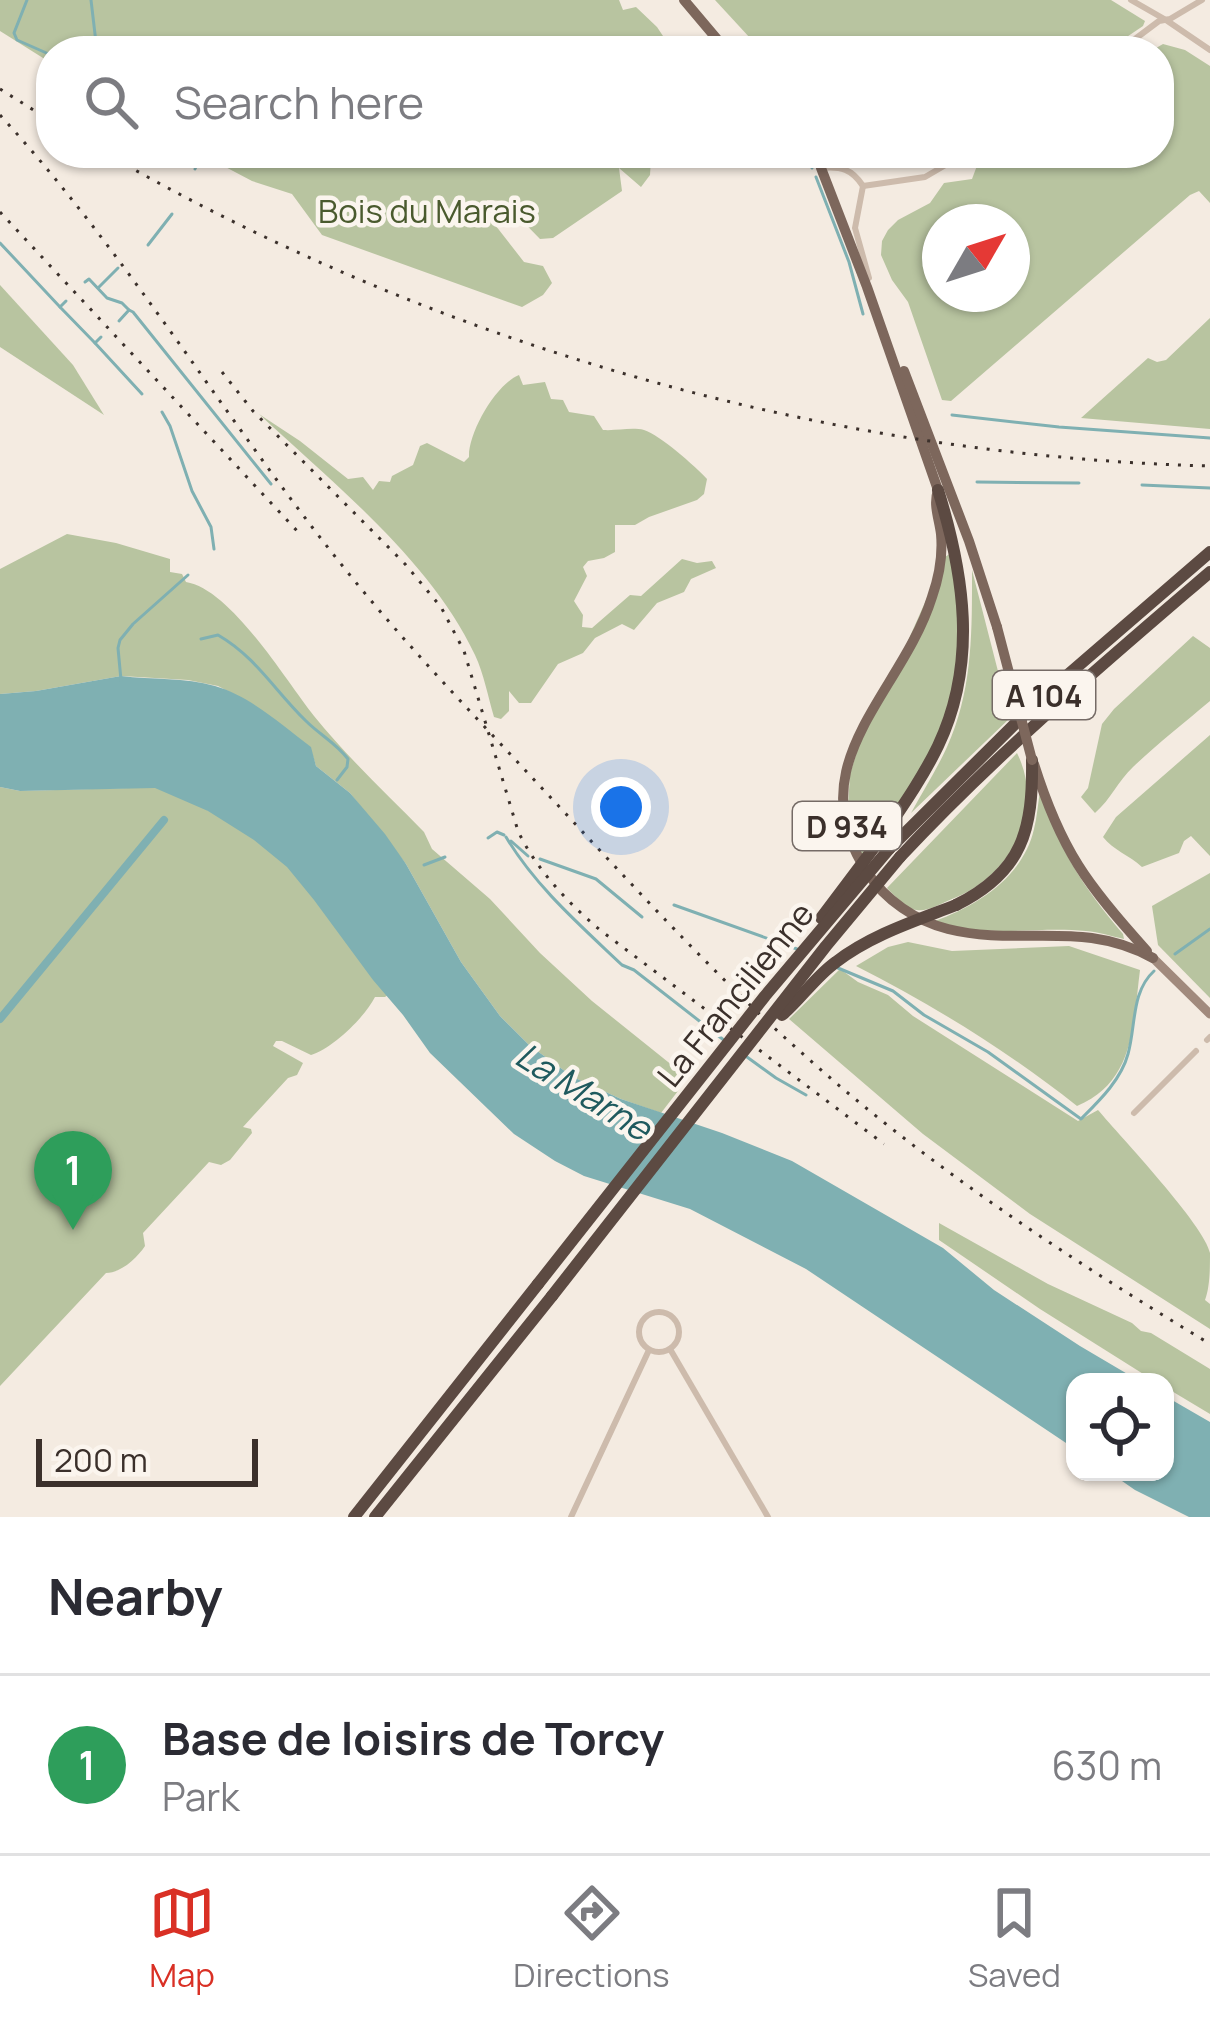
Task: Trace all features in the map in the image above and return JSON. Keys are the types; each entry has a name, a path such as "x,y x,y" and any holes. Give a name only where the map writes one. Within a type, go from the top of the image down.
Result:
{"highway":[{"path":"890,849 938,748 963,655 956,549 938,490"},
{"name":"La Francilienne","path":"354,1517 804,950 890,849 1041,698 1210,552"},
{"name":"La Francilienne","path":"376,1517 770,1021 890,849 943,811 1210,572"},
{"path":"770,1021 786,1013 839,958 986,887 1011,862 1023,840 1033,801 1032,760"}],"main road":[{"path":"684,0 714,36"},
{"name":"D 934","path":"820,168 938,490 934,501 942,554 931,602 854,742 842,793 849,837 872,879 915,917 946,929 982,934 1090,936 1153,958"},
{"path":"822,168 969,541 1032,760 1059,834 1105,905 1210,1014"}],"street":[{"path":"1131,0 1210,50"},
{"path":"1140,36 1202,0"},
{"path":"844,168 863,186 855,228 870,281"},
{"path":"863,186 926,178 942,168"},
{"path":"1134,1113 1196,1051"},
{"path":"662,1312 675,1319 679,1339 660,1353 649,1350 640,1339 640,1325 649,1315 662,1312"},
{"path":"670,1349 768,1517"},
{"path":"571,1517 649,1350"}],"green space":[{"path":"0,0 619,0 623,10 636,7 663,36 36,36 36,54 0,31"},
{"path":"715,0 1111,0 1145,21 1128,36 748,36"},
{"path":"1174,47 1210,66 1210,203 1199,191 1190,195 951,401 942,400 908,302 881,255 882,241 898,220 922,207 922,312 1030,312 1030,204 928,204 944,183 972,179 976,168 1174,168"},
{"name":"Bois du Marais","path":"227,168 619,168 622,191 553,238 540,239 503,201 487,200 485,212 524,262 543,266 552,283 543,295 522,307 322,235 292,194"},
{"name":"Bois du Marais","path":"619,168 650,168 641,187"},
{"path":"0,285 73,365 104,415 0,347"},
{"path":"1210,318 1210,429 1081,418 1148,358 1166,360"},
{"path":"519,375 523,385 545,382 551,399 563,400 569,412 594,416 603,430 651,433 707,479 704,494 697,500 635,525 615,525 615,552 583,567 587,576 574,601 583,615 582,627 592,628 630,595 641,596 682,559 712,561 716,568 691,579 684,592 657,603 634,630 622,624 595,638 583,653 558,664 531,703 519,703 509,691 509,711 501,719 494,717 475,655 433,588 349,496 259,414 348,479 363,477 373,490 379,481 390,482 392,476 413,465 420,446 427,443 464,462 485,410 501,388"},
{"path":"67,534 170,559 170,572 203,588 239,618 314,716 424,832 432,849 490,899 592,1001 688,1078 661,1113 573,1077 529,1045 500,1016 461,962 406,864 350,793 316,766 310,747 243,699 218,686 188,680 121,676 0,694 0,569"},
{"path":"951,553 958,642 948,708 925,764 862,859 848,806 850,774 860,742 945,557"},
{"path":"972,570 1010,718 911,813 947,747 962,704 971,637"},
{"path":"1193,636 1210,648 1210,701 1133,767 1095,813 1081,797 1088,788 1102,724"},
{"path":"1210,735 1210,856 1191,836 1179,853 1142,867 1103,837 1116,817"},
{"path":"1017,753 1027,797 1017,840 1006,858 973,889 952,899 921,910 905,904 887,888"},
{"path":"0,787 20,791 165,787 266,842 326,908 389,994 375,997 347,1031 319,1052 311,1055 276,1041 273,1046 303,1063 297,1075 288,1078 243,1127 252,1133 230,1160 221,1165 209,1162 143,1233 145,1246 138,1255 123,1268 106,1273 0,1386"},
{"path":"1040,791 1074,867 1124,939 1086,931 991,931 935,921 982,898 1009,875 1028,846"},
{"path":"1210,873 1210,998 1158,945 1152,906"},
{"path":"908,942 952,951 1069,946 1140,970 1132,1030 1121,1067 1096,1095 1077,1106 970,1030 856,966 888,947"},
{"path":"840,969 888,995 913,1016 1078,1121 1098,1110 1205,1240 1210,1253 1205,1300 1210,1304 1210,1329 1030,1214 923,1134 789,1019"},
{"path":"939,1223 1048,1284 1151,1333 1210,1369 1210,1414 1174,1392 1174,1373 1142,1373 939,1240"}],"water":[{"name":"La Marne","path":"121,676 192,681 228,691 265,712 311,747 316,766 350,793 385,834 461,962 500,1016 529,1045 573,1077 621,1099 792,1161 943,1248 994,1290 1126,1373 1066,1373 1066,1443 806,1269 690,1209 584,1176 555,1161 514,1134 430,1053 287,867 254,840 208,811 155,788 20,791 0,787 0,694"},
{"path":"1174,1401 1210,1422 1210,1517 1189,1517 1122,1481 1174,1481"}],"waterway":[{"path":"27,0 14,33 17,40 36,48"},
{"path":"91,0 95,36"},
{"path":"816,177 849,262 863,314"},
{"path":"148,245 172,214"},
{"path":"0,243 60,307"},
{"path":"99,287 118,268"},
{"path":"85,282 89,279 107,298 129,310 119,321"},
{"path":"66,301 60,307 95,343"},
{"path":"129,310 271,484"},
{"path":"101,337 95,343 142,394"},
{"path":"162,412 211,527 214,549"},
{"path":"952,415 1210,438"},
{"path":"977,482 1079,483"},
{"path":"1142,485 1210,488"},
{"path":"121,680 120,640 188,575"},
{"path":"201,639 218,635 231,644 343,753 347,767 337,780"},
{"path":"0,1019 164,820"},
{"path":"488,838 497,832 504,835"},
{"path":"506,837 545,889 622,965 725,1041"},
{"path":"511,841 528,856"},
{"path":"424,865 445,857"},
{"path":"540,859 596,879 642,917"},
{"path":"674,905 797,949"},
{"path":"1175,954 1210,929"},
{"path":"838,968 893,991 1081,1119 1120,1073 1141,989 1154,971"},
{"path":"747,1057 806,1095"}],"railway":[{"path":"0,89 36,112"},
{"path":"0,115 36,156"},
{"path":"46,168 368,597 706,961 812,1062 906,1140 1055,1246 1210,1344"},
{"path":"133,168 232,221 364,282 500,334 638,378 779,413 922,440 1066,458 1210,466"},
{"path":"0,212 299,533"},
{"path":"222,372 253,411 405,564 441,607 464,651 518,831 554,885 600,930 884,1144"}],"place":[{"name":"Base de loisirs de Torcy","path":"73,1230"}]}
